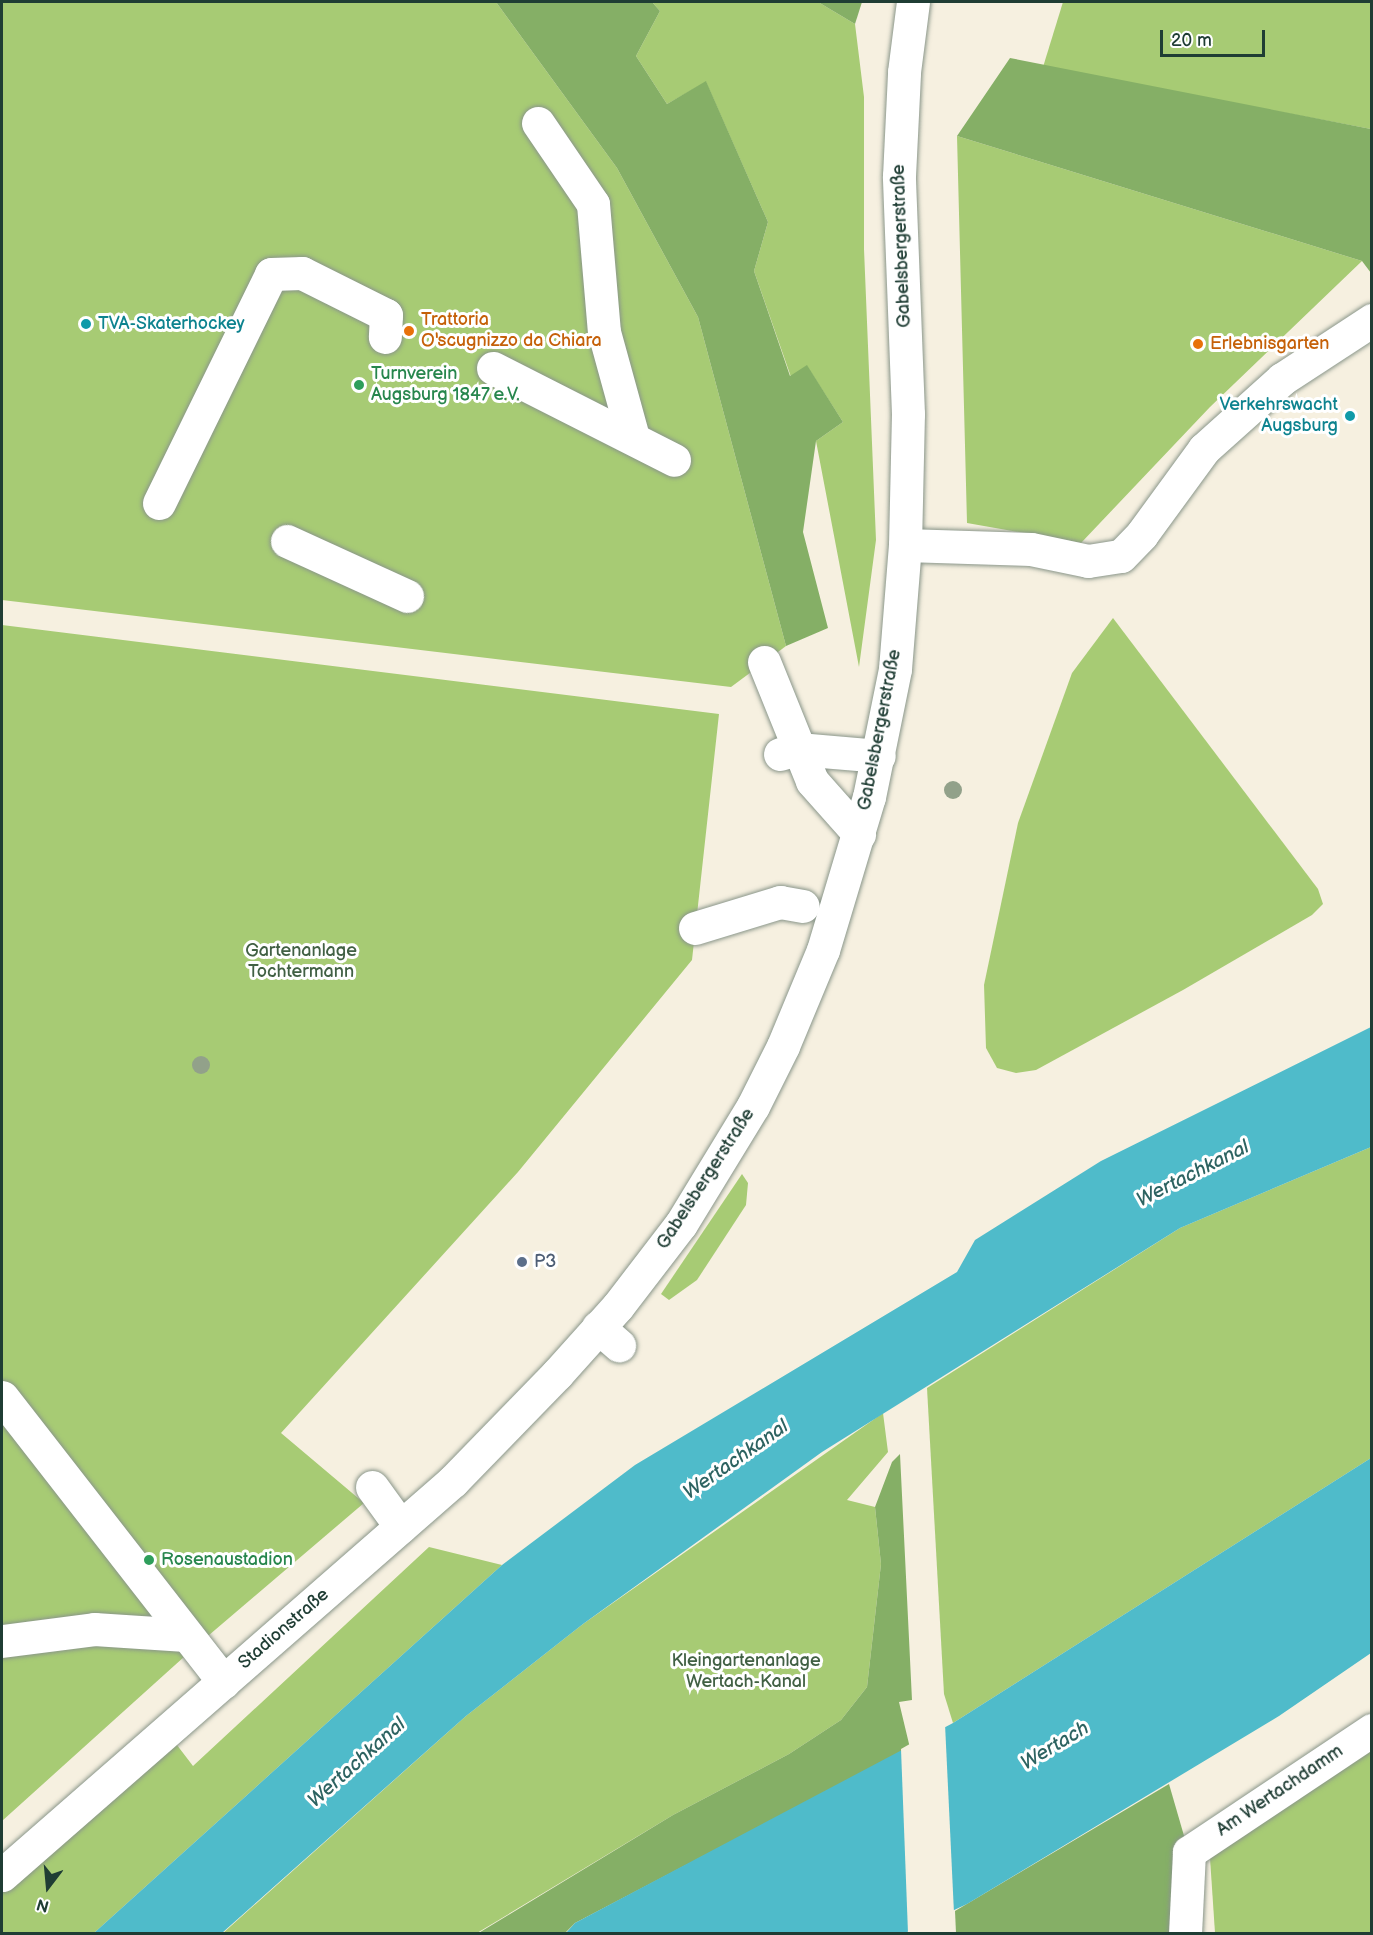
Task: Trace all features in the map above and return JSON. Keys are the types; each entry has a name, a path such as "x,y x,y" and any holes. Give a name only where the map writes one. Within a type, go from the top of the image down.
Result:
{"street":[{"name":"Gabelsbergerstraße","path":"557,1374 609,1336 681,1224 746,1142 818,961 859,834 879,756 894,669 905,545 908,414 899,176 904,72 913,2"},
{"path":"538,123 593,204 604,332 633,437"},
{"path":"159,503 271,274 302,273 386,315 385,338"},
{"path":"905,545 1031,549 1088,561 1121,556 1143,534 1204,449 1282,379 1371,320"},
{"path":"492,368 633,437 674,460"},
{"path":"287,541 407,596"},
{"path":"764,662 788,752 859,834"},
{"path":"788,752 879,756"},
{"path":"695,928 792,904 751,887"},
{"name":"Stadionstraße","path":"2,1875 453,1481 557,1374"},
{"path":"2,1396 224,1682"},
{"path":"372,1487 401,1527"},
{"path":"2,1641 94,1629 186,1635"},
{"name":"Am Wertachdamm","path":"1185,1934 1189,1852 1371,1730"}],"green space":[{"name":"Turnverein Augsburg 1847 e.V.","path":"2,2 496,2 617,168 698,317 786,646 731,687 2,600"},
{"path":"496,2 652,2 660,11 636,56 667,104 706,81 768,222 754,271 790,376 807,365 843,422 816,441 803,532 828,628 786,646 698,317 617,168"},
{"path":"652,2 818,2 855,24 864,97 864,249 876,540 859,667 816,441 843,422 807,366 791,377 754,271 768,222 706,82 667,104 636,56 660,11"},
{"path":"818,2 862,2 855,24"},
{"path":"1063,2 1371,2 1371,129 1043,67"},
{"path":"1010,58 1371,129 1371,273 1362,261 957,136"},
{"path":"957,136 1362,261 1210,407 1081,543 967,523"},
{"path":"1113,618 1318,889 1323,904 1312,915 1183,990 1036,1070 1016,1073 997,1068 986,1048 984,985 1018,823 1072,673"},
{"name":"Gartenanlage Tochtermann","path":"2,625 719,714 692,960 518,1172 281,1433 364,1503 195,1647 2,1821"},
{"path":"1371,1147 1371,1458 953,1723 944,1694 927,1388 1180,1228"},
{"path":"742,1174 748,1183 746,1205 697,1280 669,1300 661,1294"},
{"name":"Kleingartenanlage Wertach-Kanal","path":"883,1413 888,1452 847,1500 875,1507 881,1564 867,1687 841,1720 789,1754 673,1815 477,1933 222,1934 466,1716 583,1624"},
{"path":"900,1454 912,1700 899,1702 910,1748 575,1923 565,1933 477,1934 673,1815 789,1754 841,1720 867,1687 881,1564 875,1507 892,1462"},
{"path":"429,1547 502,1565 94,1933 2,1933 2,1875 167,1732 193,1766"},
{"path":"1371,1746 1371,1933 1215,1933 1210,1858"},
{"path":"1169,1784 1189,1853 1184,1933 956,1933 955,1911"}],"water":[{"name":"Wertachkanal","path":"1371,1027 1371,1147 1180,1228 822,1452 583,1624 466,1716 222,1933 94,1933 502,1565 635,1465 957,1272 975,1240 1101,1161"},
{"name":"Wertach","path":"1371,1458 1371,1653 1279,1716 967,1904 905,1933 565,1934 575,1923 953,1723"}],"pier":[{"path":"945,1724 954,1913 908,1933 901,1749"}],"place":[{"name":"TVA-Skaterhockey","path":"86,324"},
{"name":"Trattoria O'scugnizzo da Chiara","path":"409,331"},
{"name":"Erlebnisgarten","path":"1198,344"},
{"name":"Turnverein Augsburg 1847 e.V.","path":"359,385"},
{"name":"Verkehrswacht Augsburg","path":"1350,416"},
{"name":"P3","path":"522,1262"},
{"name":"Rosenaustadion","path":"149,1560"}]}
